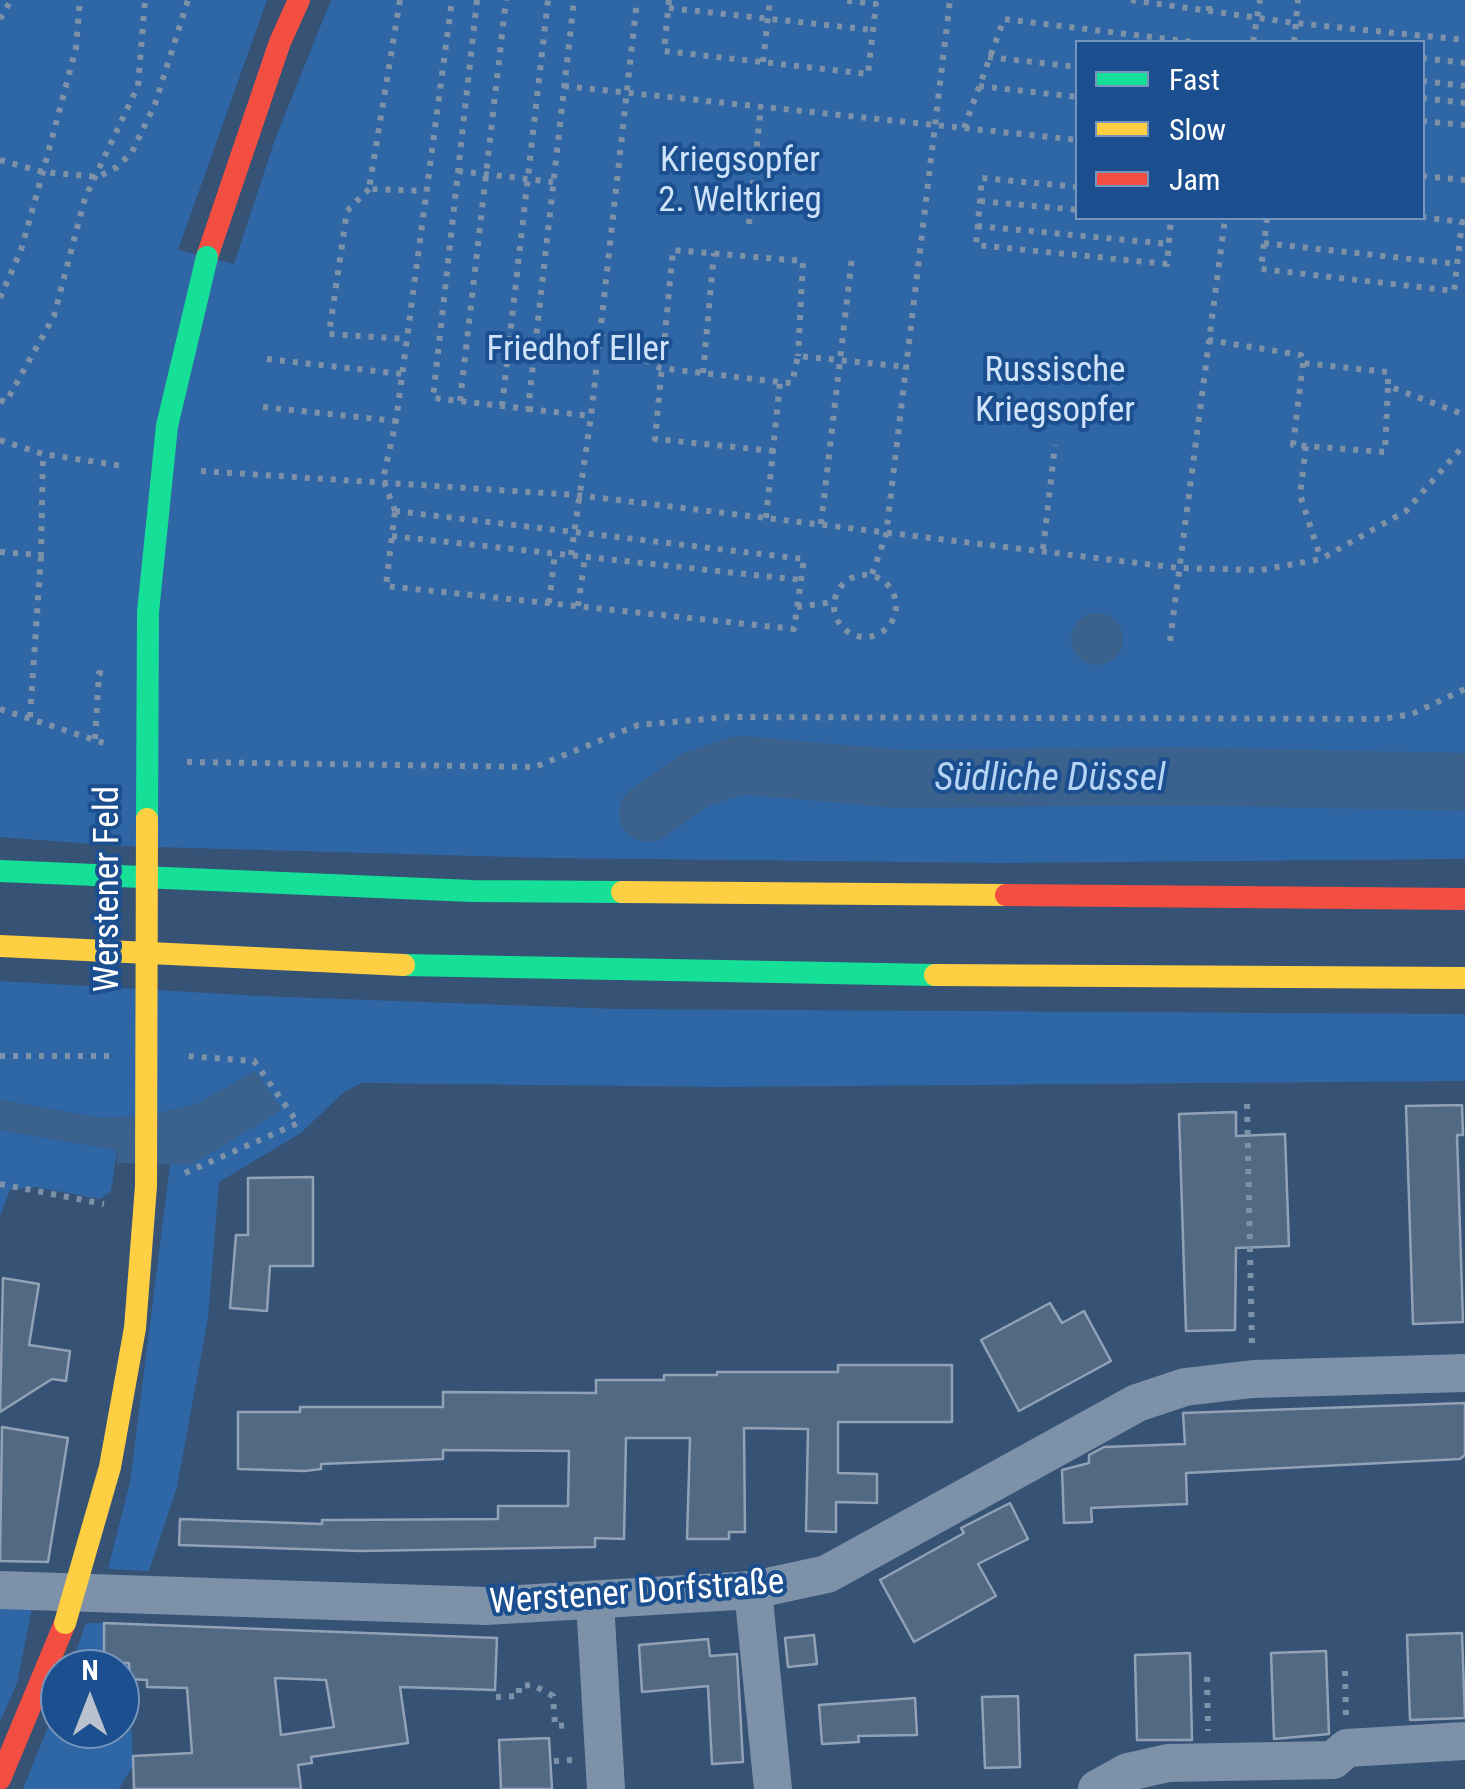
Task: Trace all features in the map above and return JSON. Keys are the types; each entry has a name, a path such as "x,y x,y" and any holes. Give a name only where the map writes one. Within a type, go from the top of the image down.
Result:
{"main road":[{"name":"Werstener Feld","path":"0,1780 65,1623 110,1467 135,1328 146,1186 148,612 167,426 206,257 274,59 300,0"},
{"path":"0,871 472,891 1465,899"},
{"path":"0,946 418,966 1068,978 1465,978"}],"street":[{"name":"Werstener Dorfstraße","path":"0,1590 486,1606 753,1590 826,1574 1137,1403 1184,1387 1252,1379 1465,1373"},
{"path":"753,1590 773,1789"},
{"path":"595,1602 606,1789"},
{"path":"1097,1789 1111,1778 1150,1766 1334,1760 1347,1748 1465,1741"}],"path":[{"path":"0,20 12,0"},
{"path":"0,298 21,250 43,172 76,48 80,0"},
{"path":"0,400 6,402 54,316 85,198 138,86 145,0"},
{"path":"0,160 43,172 98,177 132,152 155,104 188,0"},
{"path":"400,0 369,189 347,211 329,334 406,339"},
{"path":"395,510 804,559 794,629 386,586 395,510 383,479 396,421 452,0"},
{"path":"478,0 432,398 591,416"},
{"path":"460,401 506,0"},
{"path":"502,406 548,0"},
{"path":"528,409 574,0"},
{"path":"571,555 576,495 591,416 637,0"},
{"path":"763,62 770,0"},
{"path":"841,0 876,4 868,74 664,51 669,4 768,21 873,30"},
{"path":"872,574 886,535 950,0"},
{"path":"1131,0 1296,23 1465,40"},
{"path":"1209,0 1209,11"},
{"path":"1253,40 1260,0"},
{"path":"1294,40 1298,0"},
{"path":"964,128 1004,18 1176,40"},
{"path":"988,57 1075,67"},
{"path":"1425,58 1465,63"},
{"path":"1425,81 1465,86"},
{"path":"564,86 1075,140"},
{"path":"979,86 1075,97"},
{"path":"1425,98 1465,102"},
{"path":"749,224 761,106"},
{"path":"1425,121 1465,125"},
{"path":"458,171 554,182"},
{"path":"1425,176 1465,180"},
{"path":"1075,187 982,178 976,245 1167,264 1170,220"},
{"path":"369,189 424,191"},
{"path":"980,201 1075,210"},
{"path":"1267,220 1261,269 1454,290 1462,222 1425,218"},
{"path":"1170,641 1225,220"},
{"path":"978,226 1169,244"},
{"path":"1264,243 1457,264"},
{"path":"600,334 660,368 792,383 798,356 804,260 672,250 660,368 655,438 774,451"},
{"path":"702,373 714,253"},
{"path":"821,524 852,258"},
{"path":"1208,340 1302,355 1292,446 1384,452 1388,372 1304,363"},
{"path":"798,356 908,367"},
{"path":"267,359 402,374"},
{"path":"766,518 780,382"},
{"path":"1388,386 1465,415"},
{"path":"263,406 396,421"},
{"path":"0,440 42,454 135,468"},
{"path":"192,470 383,479 576,495 1179,568 1262,570 1321,559 1406,511 1465,444"},
{"path":"1043,549 1054,446"},
{"path":"1306,446 1300,495 1321,559"},
{"path":"30,718 41,555 42,454"},
{"path":"392,536 801,580"},
{"path":"0,552 41,555"},
{"path":"550,603 555,554"},
{"path":"578,606 586,557"},
{"path":"872,574 895,595 897,611 889,627 878,636 849,634 835,614 834,602 845,582 872,574"},
{"path":"797,607 834,602"},
{"path":"176,762 535,767 638,725 712,718 1383,719 1412,714 1465,688"},
{"path":"95,740 99,708"},
{"path":"0,709 122,750"},
{"path":"1247,1104 1252,1379"},
{"path":"1345,1671 1347,1748"},
{"path":"1207,1677 1209,1762"},
{"path":"496,1697 520,1696 520,1686 532,1685 553,1696 555,1726 576,1725"},
{"path":"554,1761 578,1760"}],"green space":[{"name":"Friedhof Eller","path":"0,0 267,0 178,250 234,264 274,142 331,0 1465,0 1465,774 889,767 754,755 724,757 636,807 646,817 722,779 1465,788 1465,859 1000,863 548,858 119,846 0,837"},
{"path":"0,981 260,996 616,1009 1465,1014 1465,1081 721,1087 361,1083 343,1093 301,1133 219,1182 208,1318 177,1487 149,1571 108,1569 130,1482 170,1165 255,1072 197,1104 146,1116 99,1118 0,1100"},
{"path":"0,1130 117,1150 111,1191 100,1199 35,1187 10,1190 0,1216"},
{"path":"0,1608 32,1608 17,1683 0,1722"},
{"path":"86,1623 104,1623 104,1649 77,1649"},
{"path":"40,1747 132,1749 133,1766 119,1789 23,1789"}],"shaded area":[{"path":"1097,613 1115,621 1123,639 1115,657 1097,665 1079,657 1071,639 1079,621"},
{"path":"255,1071 282,1110 191,1165 117,1163 117,1150 0,1130 0,1100 99,1118 146,1116 197,1104"}],"building":[{"path":"1462,1105 1463,1135 1457,1135 1463,1322 1413,1324 1406,1106"},
{"path":"1236,1112 1236,1136 1285,1134 1289,1246 1236,1248 1235,1330 1186,1331 1179,1114"},
{"path":"313,1177 313,1266 270,1266 267,1311 230,1308 236,1235 248,1235 248,1178"},
{"path":"3,1278 39,1284 29,1345 70,1351 66,1381 52,1379 0,1412"},
{"path":"1050,1303 1062,1323 1084,1311 1111,1361 1019,1411 981,1340"},
{"path":"838,1365 952,1365 952,1422 838,1422 838,1473 877,1474 877,1503 836,1502 836,1532 806,1531 808,1429 744,1428 745,1532 729,1532 729,1539 687,1539 690,1438 626,1438 624,1539 595,1538 595,1547 361,1551 179,1545 180,1519 322,1524 322,1520 498,1519 498,1506 568,1506 569,1451 443,1450 443,1459 321,1464 321,1469 305,1471 238,1469 238,1412 300,1412 300,1407 443,1407 443,1392 596,1393 596,1380 664,1380 664,1375 717,1372 838,1372"},
{"path":"1465,1403 1465,1455 1460,1459 1186,1473 1187,1504 1091,1508 1092,1522 1064,1523 1062,1470 1089,1463 1089,1455 1104,1447 1185,1444 1183,1413"},
{"path":"2,1427 68,1438 48,1562 0,1561"},
{"path":"1010,1503 1028,1539 978,1564 996,1596 914,1642 880,1580 964,1533 961,1528"},
{"path":"104,1623 497,1638 495,1690 400,1687 408,1743 311,1757 312,1763 298,1765 301,1789 134,1789 133,1756 192,1753 187,1688 147,1687 147,1680 140,1680 140,1649 104,1649","holes":["275,1678 326,1680 334,1727 281,1735"]},
{"path":"1462,1633 1465,1718 1410,1720 1407,1635"},
{"path":"814,1635 817,1664 788,1667 785,1638"},
{"path":"708,1639 710,1656 737,1654 743,1762 712,1764 708,1686 642,1692 639,1645"},
{"path":"1326,1651 1329,1734 1274,1739 1271,1653"},
{"path":"1190,1653 1192,1740 1137,1740 1135,1655"},
{"path":"1018,1696 1020,1767 985,1768 982,1697"},
{"path":"915,1698 917,1735 858,1736 859,1742 822,1744 819,1705"},
{"path":"549,1738 552,1789 501,1789 499,1740"}],"waterway":[{"name":"Südliche Düssel","path":"648,813 695,780 739,765 901,779 1175,776 1465,782"}],"traffic: fast":[{"path":"147,819 148,612 167,426 207,257"},
{"path":"0,871 472,891 622,892"},
{"path":"404,965 935,975"}],"traffic: slow":[{"path":"65,1623 110,1467 135,1328 146,1186 147,819"},
{"path":"622,892 1006,895"},
{"path":"0,946 404,965"},
{"path":"935,975 1465,978"}],"traffic: jam":[{"path":"207,257 280,42 299,0"},
{"path":"1006,895 1465,899"},
{"path":"0,1779 65,1623"}],"park label":[{"name":"Kriegsopfer 2. Weltkrieg","path":"740,182"},
{"name":"Russische Kriegsopfer","path":"1055,392"}]}
